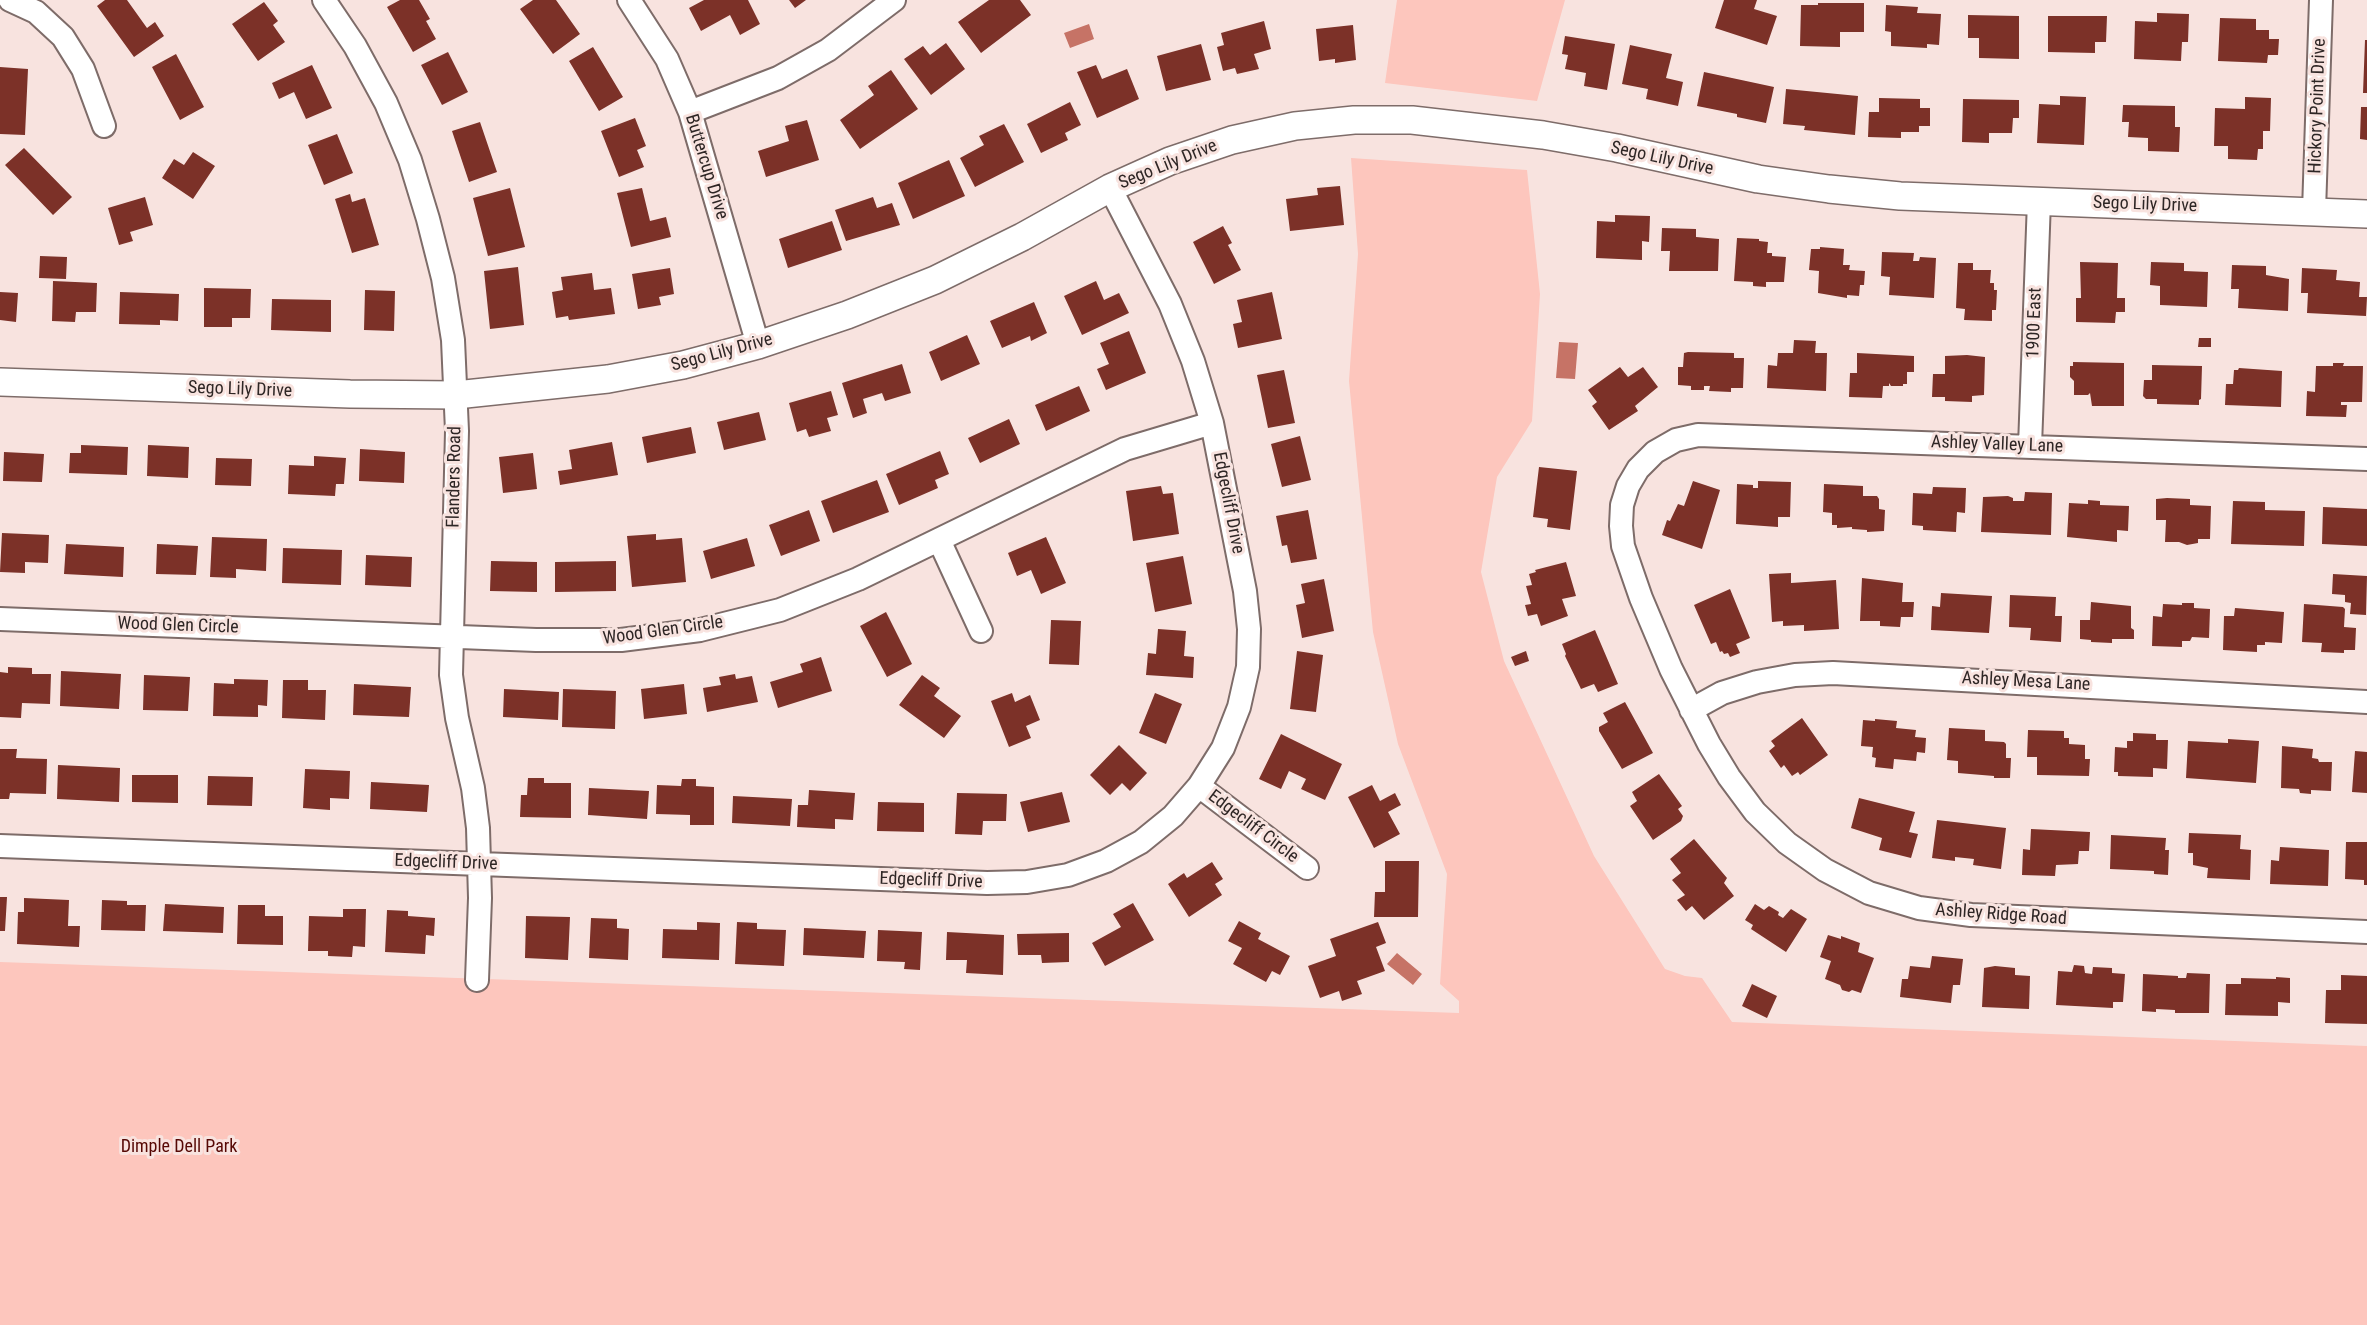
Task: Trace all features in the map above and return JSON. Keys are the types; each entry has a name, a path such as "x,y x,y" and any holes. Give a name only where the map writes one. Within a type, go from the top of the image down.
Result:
{"street":[{"path":"10,0 36,12 63,37 83,69 104,126"},
{"name":"Flanders Road","path":"324,0 355,46 386,103 410,160 443,278 453,340 457,431 452,675 457,718 473,788 480,864 477,980"},
{"name":"Buttercup Drive","path":"629,0 667,59 690,112 758,345"},
{"path":"690,112 778,78 828,50 894,0"},
{"name":"Hickory Point Drive","path":"2314,212 2321,0"},
{"name":"Sego Lily Drive","path":"0,382 338,394 456,395 532,389 608,379 684,365 758,345 848,315 935,280 1022,237 1110,189 1170,161 1232,140 1306,125 1354,120 1412,120 1543,135 1617,148 1758,179 1900,196 2367,214"},
{"name":"Edgecliff Drive","path":"0,846 987,883 1027,882 1068,874 1106,861 1141,842 1173,816 1199,786 1223,748 1235,717 1246,677 1249,629 1245,591 1212,423 1193,361 1170,304 1110,189"},
{"name":"1900 East","path":"2030,446 2039,201"},
{"name":"Wood Glen Circle","path":"0,619 536,640 621,640 700,630 780,610 858,579 1125,449 1212,423"},
{"name":"Ashley Valley Lane","path":"1638,469 1655,452 1676,440 1698,435 2367,459"},
{"name":"Ashley Ridge Road","path":"1638,469 1628,486 1622,505 1623,546 1641,598 1690,710 1729,777 1755,812 1787,843 1825,870 1869,893 1919,908 1971,915 2367,932"},
{"path":"939,540 981,630"},
{"name":"Ashley Mesa Lane","path":"1690,710 1722,693 1757,682 1795,675 1833,673 2367,702"},
{"name":"Edgecliff Circle","path":"1199,786 1307,868"}],"green space":[{"path":"1397,0 1565,0 1537,101 1385,83"},
{"name":"Dimple Dell Park","path":"1351,158 1527,170 1540,294 1532,421 1497,477 1481,572 1504,661 1594,856 1665,969 1685,976 1702,978 1732,1022 2367,1046 2367,1325 0,1325 0,962 1459,1013 1459,1001 1440,984 1447,874 1398,744 1373,632 1349,381 1358,254"}],"shaded area":[{"path":"1089,24 1094,39 1070,48 1064,33"},
{"path":"1559,342 1578,343 1575,379 1556,378"},
{"path":"1397,953 1422,974 1413,985 1387,964"}],"building":[{"path":"105,0 127,0 147,28 155,22 164,36 134,57 97,6"},
{"path":"400,0 419,0 430,19 426,21 436,39 413,52 387,7"},
{"path":"533,0 556,0 580,34 553,54 520,9"},
{"path":"704,0 748,0 760,24 740,35 730,15 701,31 689,8"},
{"path":"789,0 806,0 795,8"},
{"path":"989,0 1020,0 1031,15 981,53 958,22"},
{"path":"1724,0 1757,0 1754,9 1777,16 1767,45 1715,28"},
{"path":"264,2 278,21 273,25 285,42 258,61 232,24"},
{"path":"1818,3 1864,3 1864,32 1840,32 1840,47 1800,46 1801,5 1818,5"},
{"path":"1886,5 1918,7 1917,13 1941,14 1939,45 1927,44 1927,48 1891,46 1891,32 1885,31"},
{"path":"2157,13 2189,14 2188,42 2182,42 2181,61 2134,59 2135,21 2157,22"},
{"path":"1968,15 2019,16 2019,59 1979,58 1979,38 1968,38"},
{"path":"2048,16 2107,16 2106,42 2095,42 2095,53 2048,52"},
{"path":"2220,18 2256,19 2256,30 2269,30 2269,39 2279,39 2278,55 2268,55 2267,63 2218,61"},
{"path":"1264,21 1271,49 1254,54 1259,69 1237,74 1235,68 1223,71 1217,47 1224,45 1221,33"},
{"path":"1353,25 1356,60 1335,63 1335,59 1319,61 1316,29"},
{"path":"1565,36 1615,44 1607,90 1584,86 1586,73 1565,69 1568,55 1562,54"},
{"path":"2365,40 2367,40 2367,93 2363,93"},
{"path":"946,43 965,69 931,95 904,59 923,46 930,55"},
{"path":"1201,44 1211,80 1166,91 1157,56"},
{"path":"1630,45 1672,54 1666,78 1683,82 1678,106 1646,99 1648,89 1622,84"},
{"path":"593,47 623,97 599,111 569,61"},
{"path":"448,52 468,92 442,105 421,65"},
{"path":"176,54 204,107 180,120 152,67"},
{"path":"312,65 332,108 306,119 294,92 279,99 272,83"},
{"path":"1096,65 1102,79 1127,69 1139,99 1097,118 1077,72"},
{"path":"0,67 28,69 25,135 0,134"},
{"path":"891,70 918,109 860,149 840,120 874,95 868,86"},
{"path":"1704,72 1774,87 1766,123 1737,117 1737,114 1697,106"},
{"path":"1786,89 1858,96 1855,135 1804,130 1805,126 1783,124"},
{"path":"2060,96 2086,97 2084,145 2037,143 2039,104 2060,105"},
{"path":"2245,97 2271,98 2270,131 2263,131 2263,149 2258,149 2257,160 2228,159 2228,146 2214,146 2215,108 2245,109"},
{"path":"1879,98 1920,99 1920,108 1930,108 1930,126 1919,126 1919,132 1901,132 1901,138 1868,137 1869,112 1879,112"},
{"path":"1963,99 2019,100 2019,118 2013,118 2012,133 1989,133 1989,143 1962,142"},
{"path":"1070,102 1081,125 1065,133 1068,140 1041,153 1027,124"},
{"path":"2123,105 2175,106 2175,127 2180,127 2179,152 2148,151 2148,138 2128,137 2129,122 2122,122"},
{"path":"2361,107 2367,107 2367,140 2360,139"},
{"path":"635,118 646,146 637,150 644,167 619,177 601,131"},
{"path":"807,120 819,160 766,177 758,151 789,141 785,126"},
{"path":"480,122 497,172 469,182 452,131"},
{"path":"1004,124 1024,162 975,187 960,158 984,145 979,136"},
{"path":"337,134 353,173 324,185 308,145"},
{"path":"24,148 72,197 53,215 5,165"},
{"path":"193,152 215,166 193,199 162,178 174,159 184,165"},
{"path":"949,160 965,196 913,219 898,183"},
{"path":"1340,186 1344,225 1290,231 1286,199 1318,195 1317,188"},
{"path":"510,188 525,247 488,256 473,198"},
{"path":"642,188 650,221 666,217 671,237 631,247 617,193"},
{"path":"350,194 352,202 365,198 379,245 352,253 335,199"},
{"path":"145,197 153,225 130,232 133,241 119,245 108,208"},
{"path":"873,197 877,208 892,203 900,225 846,241 835,210"},
{"path":"1615,215 1650,216 1649,242 1642,241 1642,260 1596,258 1597,221 1615,222"},
{"path":"832,221 842,250 788,268 779,239"},
{"path":"1223,226 1232,243 1228,245 1241,270 1214,284 1193,242"},
{"path":"1662,228 1696,229 1696,237 1719,239 1718,271 1669,271 1670,251 1661,251"},
{"path":"1737,238 1759,239 1759,241 1768,242 1767,253 1772,253 1772,256 1786,257 1784,282 1766,282 1766,287 1753,286 1753,282 1734,281"},
{"path":"1820,247 1844,249 1843,265 1850,265 1849,270 1865,271 1864,285 1860,285 1859,296 1847,295 1847,298 1818,293 1819,271 1809,270 1811,249 1820,249"},
{"path":"1882,252 1914,253 1913,261 1919,261 1920,257 1936,258 1934,298 1889,295 1890,277 1881,276"},
{"path":"40,256 67,257 66,279 39,278"},
{"path":"2080,262 2118,263 2117,298 2125,298 2125,312 2116,312 2115,323 2076,322 2076,298 2081,298"},
{"path":"2151,262 2184,263 2184,271 2208,272 2207,307 2160,305 2160,286 2150,285"},
{"path":"1958,263 1973,263 1973,270 1991,270 1990,283 1994,283 1994,290 1997,290 1996,310 1992,310 1992,321 1964,320 1965,309 1956,308"},
{"path":"2232,265 2266,266 2266,275 2289,279 2288,311 2238,308 2239,289 2231,289"},
{"path":"518,267 524,325 490,329 484,271"},
{"path":"670,268 674,294 659,297 661,305 638,309 632,274"},
{"path":"2302,268 2337,270 2336,280 2360,282 2359,297 2367,297 2366,316 2307,313 2308,293 2301,293"},
{"path":"592,273 594,290 611,288 615,314 569,320 568,316 556,318 552,292 563,290 561,277"},
{"path":"53,281 97,283 96,312 76,312 75,322 52,321"},
{"path":"1096,281 1104,300 1119,293 1129,313 1082,335 1064,296"},
{"path":"204,288 251,289 250,318 232,318 232,327 204,327"},
{"path":"365,290 395,291 394,331 364,330"},
{"path":"0,292 18,293 16,322 0,320"},
{"path":"120,292 179,294 178,321 160,320 160,325 119,324"},
{"path":"1272,292 1282,339 1238,348 1233,324 1242,322 1237,300"},
{"path":"272,299 331,300 331,332 271,330"},
{"path":"1034,302 1047,333 1031,341 1030,336 1002,348 990,321"},
{"path":"1129,331 1146,373 1106,390 1097,369 1109,364 1100,343"},
{"path":"967,335 980,364 941,381 929,352"},
{"path":"2199,338 2211,338 2211,347 2198,347"},
{"path":"1794,340 1816,341 1815,353 1827,353 1826,391 1767,388 1768,365 1777,366 1778,353 1793,353"},
{"path":"1684,353 1734,353 1734,358 1744,358 1743,388 1731,388 1731,392 1709,391 1710,386 1704,386 1704,390 1691,390 1691,386 1678,385 1678,367 1683,367"},
{"path":"1857,353 1914,356 1914,372 1907,372 1907,384 1903,386 1891,386 1889,383 1889,386 1883,386 1882,398 1849,397 1850,373 1857,373"},
{"path":"1945,356 1985,357 1984,395 1972,396 1972,402 1945,401 1945,397 1932,397 1933,374 1945,374"},
{"path":"2073,362 2124,363 2124,406 2092,406 2090,393 2074,395 2074,381 2070,377 2070,366 2073,366"},
{"path":"2333,363 2344,363 2343,366 2363,366 2362,402 2341,402 2341,405 2347,405 2346,417 2306,416 2307,391 2315,392 2316,366 2333,366"},
{"path":"902,364 911,393 885,401 882,393 863,399 867,413 853,418 842,383"},
{"path":"2152,365 2202,366 2199,405 2157,404 2157,399 2146,399 2143,396 2144,380 2152,380"},
{"path":"1620,367 1628,377 1643,367 1658,387 1635,406 1638,411 1609,430 1592,406 1597,402 1588,390"},
{"path":"2239,368 2282,371 2281,407 2225,405 2226,384 2233,384 2234,370"},
{"path":"1284,370 1295,423 1268,428 1257,375"},
{"path":"1079,386 1090,411 1046,431 1035,405"},
{"path":"831,391 838,415 827,418 831,431 809,437 806,429 797,432 789,403"},
{"path":"759,412 766,440 724,450 717,422"},
{"path":"1009,419 1020,444 980,463 968,438"},
{"path":"691,427 696,453 647,463 642,437"},
{"path":"1300,436 1311,480 1282,487 1271,444"},
{"path":"612,442 618,475 560,485 558,471 572,469 569,450"},
{"path":"81,445 128,447 127,475 69,473 70,453 81,453"},
{"path":"148,445 189,447 188,478 147,476"},
{"path":"360,449 405,452 404,483 359,481"},
{"path":"940,451 949,474 935,480 938,488 899,505 886,474"},
{"path":"4,452 44,454 42,482 3,481"},
{"path":"533,453 537,489 503,493 499,457"},
{"path":"314,456 346,458 344,484 336,484 335,496 288,494 289,465 314,466"},
{"path":"216,458 252,459 251,486 215,485"},
{"path":"1539,467 1577,471 1570,530 1547,527 1548,519 1533,517"},
{"path":"877,480 889,512 833,533 821,501"},
{"path":"1693,481 1720,490 1702,549 1662,535 1667,520 1670,521 1678,504 1684,506"},
{"path":"1758,481 1791,482 1790,517 1778,517 1778,527 1736,524 1737,484 1753,485 1753,488 1758,488"},
{"path":"1824,484 1863,486 1863,496 1877,496 1879,509 1885,510 1884,531 1867,532 1867,530 1852,529 1852,527 1837,528 1837,525 1832,525 1832,513 1823,512"},
{"path":"1161,486 1163,494 1173,493 1179,534 1133,541 1126,491"},
{"path":"1933,487 1966,488 1965,513 1957,512 1956,532 1923,530 1923,526 1912,525 1913,493 1932,494"},
{"path":"2025,492 2052,493 2051,535 1981,532 1983,497 2008,496 2013,498 2013,501 2024,501"},
{"path":"2156,499 2190,499 2190,505 2211,506 2210,539 2198,539 2198,543 2187,545 2179,542 2165,542 2166,520 2156,520"},
{"path":"2088,500 2100,501 2100,505 2129,506 2128,531 2117,530 2117,542 2067,537 2069,503 2088,504"},
{"path":"2233,501 2265,502 2265,510 2305,511 2304,546 2231,544"},
{"path":"2323,507 2367,509 2367,546 2322,544"},
{"path":"809,510 820,541 781,556 769,525"},
{"path":"1308,510 1317,559 1291,563 1287,545 1282,546 1276,516"},
{"path":"2,533 49,535 48,563 25,562 25,573 0,572"},
{"path":"656,534 656,540 682,538 686,582 632,587 627,536"},
{"path":"212,537 267,539 266,571 236,569 236,578 210,577"},
{"path":"1046,537 1066,583 1041,594 1031,570 1017,576 1008,553"},
{"path":"747,538 755,566 711,579 703,551"},
{"path":"66,544 124,547 123,577 64,574"},
{"path":"157,544 198,546 196,575 156,574"},
{"path":"283,548 342,550 341,585 282,583"},
{"path":"366,555 412,557 411,587 365,585"},
{"path":"1183,556 1192,604 1155,612 1146,563"},
{"path":"491,561 537,562 537,592 490,591"},
{"path":"616,561 616,591 555,592 555,562"},
{"path":"1566,562 1576,596 1562,599 1568,616 1541,626 1537,614 1528,616 1525,605 1531,604 1526,586 1532,585 1529,574 1536,572 1535,570"},
{"path":"1791,573 1791,583 1836,580 1839,629 1804,631 1804,625 1783,626 1783,621 1772,622 1769,574"},
{"path":"2333,574 2367,576 2366,615 2350,614 2351,603 2345,602 2345,595 2332,594"},
{"path":"1862,578 1903,583 1902,602 1914,602 1913,617 1901,617 1900,627 1880,626 1880,621 1860,621"},
{"path":"1324,579 1334,631 1302,638 1296,605 1305,603 1301,584"},
{"path":"1730,589 1750,638 1736,644 1740,653 1730,657 1728,653 1720,652 1716,642 1711,644 1694,605"},
{"path":"1941,593 1992,596 1989,633 1931,630 1932,606 1940,607"},
{"path":"2010,595 2056,597 2055,616 2062,616 2061,642 2030,640 2031,628 2009,627"},
{"path":"2091,602 2131,606 2131,628 2134,630 2134,639 2112,639 2112,643 2080,639 2080,620 2090,620"},
{"path":"2182,603 2194,603 2194,608 2210,609 2209,638 2192,637 2190,641 2182,641 2182,647 2152,646 2153,616 2162,617 2163,604 2182,605"},
{"path":"2304,604 2343,607 2345,609 2344,627 2356,628 2355,650 2344,650 2344,653 2321,652 2322,643 2302,642"},
{"path":"2235,608 2284,612 2282,643 2265,642 2265,645 2257,645 2257,652 2223,650 2224,616 2234,616"},
{"path":"886,612 912,664 887,677 860,626"},
{"path":"1051,620 1081,621 1079,665 1049,664"},
{"path":"1158,629 1186,631 1184,656 1194,657 1193,678 1146,675 1148,653 1156,654"},
{"path":"1595,630 1618,684 1598,692 1594,684 1581,689 1565,656 1562,644"},
{"path":"1297,651 1323,655 1316,712 1290,709"},
{"path":"1526,651 1529,661 1515,666 1511,657"},
{"path":"821,657 832,691 778,708 770,682 803,672 800,664"},
{"path":"8,667 32,668 32,674 51,674 50,704 22,703 21,718 0,717 0,672 8,673"},
{"path":"61,671 121,674 119,709 60,706"},
{"path":"735,674 736,679 752,676 758,702 707,712 703,688 721,685 719,677"},
{"path":"144,675 190,677 188,711 143,710"},
{"path":"922,675 940,688 934,696 961,716 944,738 899,705"},
{"path":"234,679 268,680 267,706 258,705 258,717 213,716 214,683 234,684"},
{"path":"283,680 308,680 308,690 326,690 325,720 282,718"},
{"path":"354,684 411,687 409,717 353,715"},
{"path":"684,684 687,714 644,719 641,689"},
{"path":"504,689 559,692 558,720 503,717"},
{"path":"563,689 616,691 615,729 562,727"},
{"path":"1012,693 1015,702 1030,695 1040,720 1026,726 1031,738 1009,747 991,701"},
{"path":"1155,693 1182,704 1166,744 1139,733"},
{"path":"1625,702 1653,753 1622,769 1599,731 1599,727 1608,722 1603,713"},
{"path":"1802,718 1828,755 1800,775 1798,772 1792,776 1784,765 1781,768 1769,751 1775,746 1771,741"},
{"path":"1875,719 1897,721 1896,728 1916,730 1915,737 1926,738 1925,753 1917,752 1916,761 1894,759 1893,769 1875,767 1876,758 1872,757 1873,747 1861,746 1863,720 1875,721"},
{"path":"1949,728 1985,730 1985,741 2004,742 2006,758 2011,758 2010,778 1958,773 1958,761 1947,760"},
{"path":"2028,730 2064,731 2064,738 2069,738 2069,744 2085,745 2085,759 2090,759 2089,776 2037,775 2037,757 2027,757"},
{"path":"2133,733 2156,734 2156,740 2168,740 2167,769 2153,768 2153,777 2118,776 2118,772 2114,772 2115,747 2127,748 2127,741 2133,741"},
{"path":"1281,734 1342,764 1325,800 1301,789 1306,779 1289,771 1281,789 1259,779"},
{"path":"2228,739 2259,741 2256,783 2186,778 2188,741 2228,743"},
{"path":"1119,745 1147,773 1130,791 1122,783 1110,795 1090,775"},
{"path":"2282,746 2313,749 2312,758 2318,759 2319,762 2332,762 2331,791 2311,790 2311,794 2300,793 2299,789 2281,788"},
{"path":"0,749 17,749 16,758 47,759 46,794 10,793 9,799 0,799"},
{"path":"2355,751 2367,752 2367,793 2352,792"},
{"path":"58,765 120,768 119,802 57,799"},
{"path":"305,769 350,771 349,799 330,798 330,810 303,808"},
{"path":"1659,774 1682,806 1678,809 1683,816 1681,821 1653,840 1630,806 1637,801 1632,792"},
{"path":"132,775 178,775 178,803 132,802"},
{"path":"208,776 253,777 252,806 207,805"},
{"path":"528,778 544,778 544,783 571,783 571,818 520,817 521,795 527,795"},
{"path":"682,779 696,779 696,786 714,787 714,825 690,825 690,815 656,814 657,785 681,786"},
{"path":"371,782 429,785 427,812 370,809"},
{"path":"1372,785 1380,801 1395,793 1401,805 1388,812 1400,834 1374,848 1348,797"},
{"path":"589,788 649,791 647,819 588,815"},
{"path":"809,790 855,793 853,820 835,819 835,829 797,827 798,805 808,805"},
{"path":"1062,792 1070,822 1028,832 1020,802"},
{"path":"957,793 1007,794 1006,821 983,821 982,835 955,834"},
{"path":"733,796 792,799 790,826 732,823"},
{"path":"1859,798 1915,812 1909,832 1918,834 1911,858 1879,850 1882,838 1851,828"},
{"path":"878,802 924,803 924,832 877,831"},
{"path":"1937,820 2006,828 2001,869 1973,865 1974,859 1955,857 1955,861 1932,858"},
{"path":"2031,829 2090,832 2089,851 2079,851 2078,864 2056,865 2055,876 2022,875 2023,849 2030,850"},
{"path":"2189,833 2241,835 2240,849 2251,850 2250,880 2207,878 2208,868 2193,865 2193,853 2188,853"},
{"path":"2111,835 2166,838 2165,850 2169,850 2168,875 2154,874 2154,871 2110,869"},
{"path":"1694,839 1727,878 1724,883 1734,896 1704,920 1692,906 1686,911 1677,900 1685,895 1672,880 1681,873 1670,859"},
{"path":"2346,842 2367,842 2367,885 2364,885 2364,880 2345,879"},
{"path":"2280,847 2329,850 2328,886 2270,884 2271,860 2279,861"},
{"path":"1385,861 1419,861 1418,917 1374,917 1375,892 1385,892"},
{"path":"1212,862 1223,879 1215,884 1222,895 1189,917 1168,884 1184,873 1187,878"},
{"path":"0,897 7,897 5,931 0,931"},
{"path":"24,898 69,900 68,926 80,926 79,947 17,944 18,912 24,912"},
{"path":"102,900 127,901 127,905 146,905 145,931 101,930"},
{"path":"1133,903 1154,940 1105,966 1092,943 1121,927 1113,914"},
{"path":"165,904 224,907 223,933 163,931"},
{"path":"1755,904 1764,910 1769,906 1779,912 1778,915 1783,918 1791,909 1807,919 1786,952 1751,929 1753,925 1745,920"},
{"path":"238,905 265,905 265,916 283,916 283,945 237,944"},
{"path":"343,909 366,909 365,947 353,946 352,957 328,956 328,951 308,951 309,916 343,917"},
{"path":"387,910 408,911 408,916 435,918 434,936 426,935 425,954 385,952"},
{"path":"526,916 570,917 568,960 525,958"},
{"path":"591,918 617,919 617,928 629,929 628,960 589,958"},
{"path":"1239,921 1261,933 1258,939 1290,956 1280,975 1272,971 1266,982 1233,964 1242,948 1228,941"},
{"path":"697,922 720,923 719,960 662,958 663,929 697,930"},
{"path":"737,922 757,923 757,929 786,930 784,966 735,964"},
{"path":"1378,922 1386,943 1376,947 1385,971 1357,981 1362,994 1342,1001 1339,991 1320,998 1308,966 1336,956 1330,939"},
{"path":"804,928 866,931 864,958 803,955"},
{"path":"878,930 922,932 920,970 904,969 905,962 877,961"},
{"path":"947,932 1004,935 1003,975 966,973 967,960 946,960"},
{"path":"1069,933 1069,962 1042,963 1041,955 1018,955 1017,934"},
{"path":"1828,935 1841,939 1841,936 1860,943 1858,952 1874,958 1861,993 1842,990 1840,985 1825,979 1831,961 1820,957"},
{"path":"1932,956 1963,959 1960,985 1953,985 1951,1003 1900,997 1902,979 1908,979 1910,966 1930,968"},
{"path":"2074,965 2084,966 2085,973 2092,974 2093,967 2112,968 2112,973 2125,974 2123,1002 2113,1002 2113,1008 2056,1005 2058,971 2072,972"},
{"path":"1995,966 2015,968 2015,975 2030,976 2029,1009 1982,1007 1984,968"},
{"path":"2187,973 2210,974 2209,1013 2175,1013 2175,1010 2156,1009 2156,1012 2142,1011 2143,974 2186,978"},
{"path":"2341,975 2367,976 2367,1024 2325,1023 2326,990 2341,990"},
{"path":"2276,977 2290,978 2290,1003 2278,1002 2278,1016 2225,1015 2226,984 2241,984 2241,978 2276,979"},
{"path":"1752,984 1777,996 1767,1018 1742,1006"}]}
